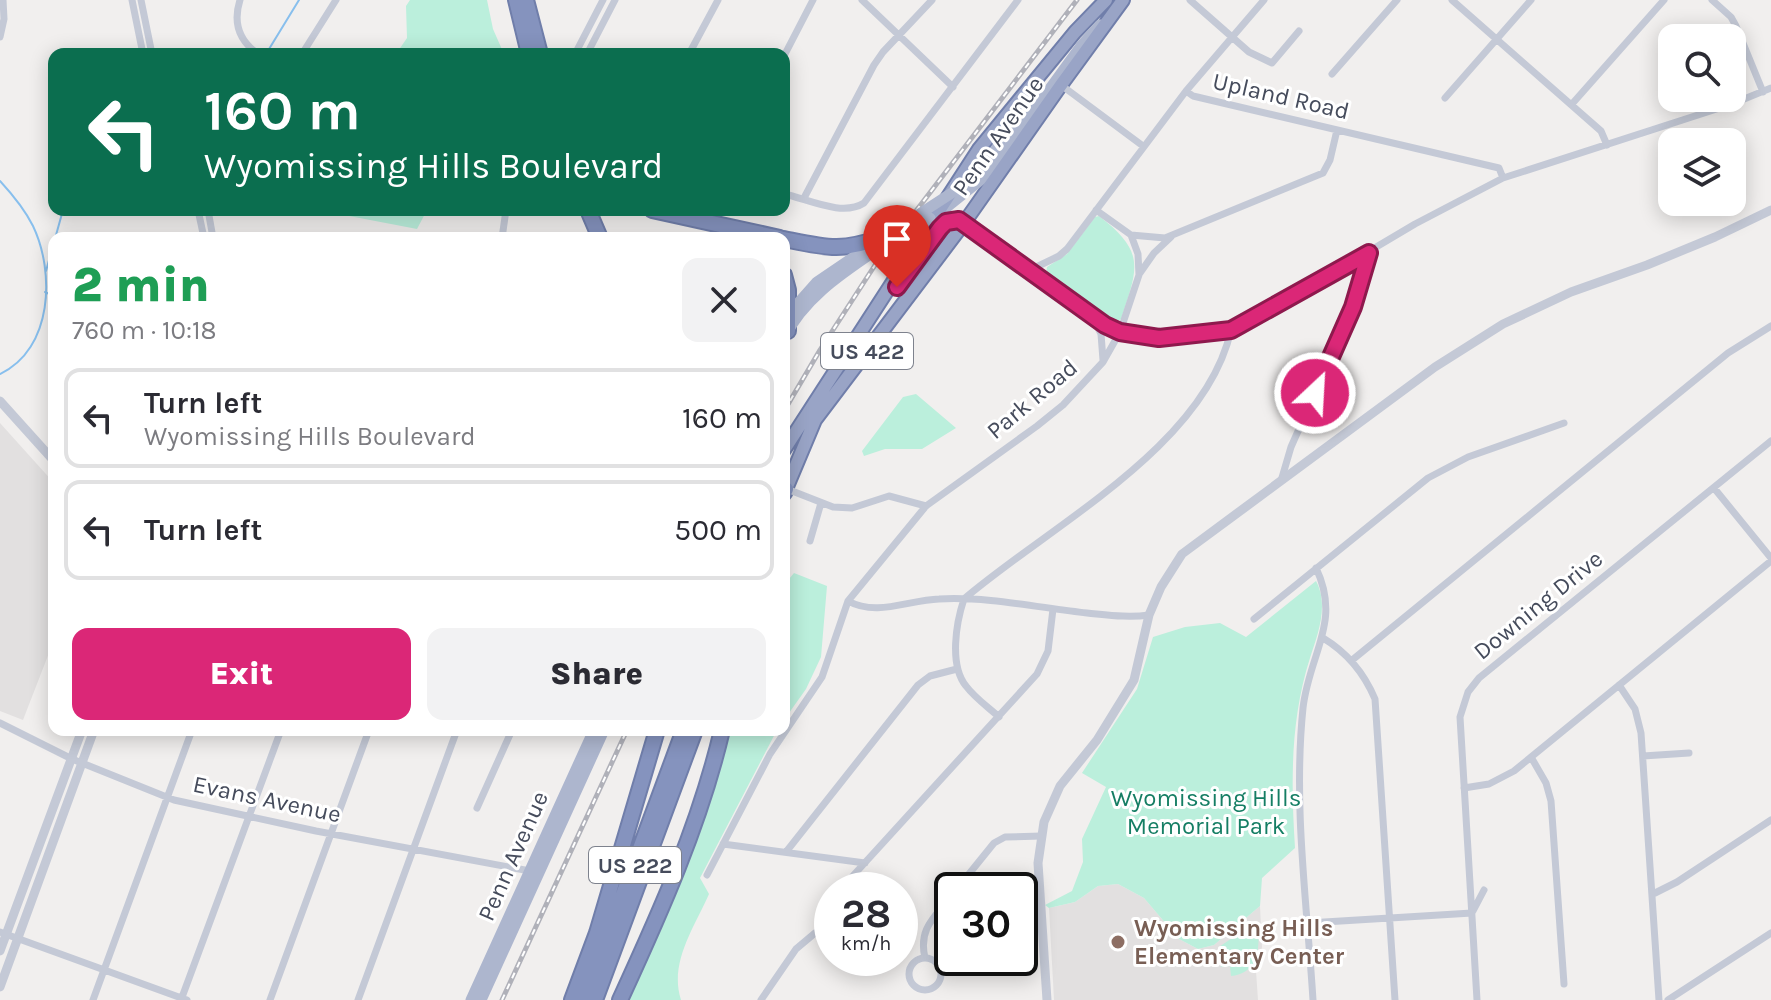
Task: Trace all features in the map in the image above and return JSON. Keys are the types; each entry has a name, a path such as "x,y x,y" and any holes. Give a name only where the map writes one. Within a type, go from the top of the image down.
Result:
{"highway":[{"path":"516,0 528,48"},
{"path":"526,0 538,48"},
{"name":"Penn Avenue","path":"790,478 815,420 964,223 1061,85 1113,2"},
{"name":"Penn Avenue","path":"790,441 985,142 1075,32 1113,2"},
{"path":"678,216 751,232"},
{"path":"854,340 940,228 953,220 964,223"},
{"path":"725,227 738,232"},
{"path":"790,240 835,249 884,237"},
{"path":"572,1000 597,933 655,736"},
{"name":"US 222","path":"584,1000 682,736"},
{"name":"US 222","path":"595,1000 693,736"},
{"path":"620,1000 687,844 720,736"}],"main road":[{"name":"Penn Avenue","path":"790,320 817,282 961,187 998,148 1113,2"},
{"name":"Penn Avenue","path":"790,322 820,291 872,253 947,207 988,174 1113,2"},
{"name":"Penn Avenue","path":"481,1000 591,736"},
{"name":"Penn Avenue","path":"471,1000 601,736"}],"street":[{"path":"0,37 4,19 3,0"},
{"path":"132,0 142,48"},
{"path":"141,0 151,48"},
{"path":"240,0 236,16 240,34 250,48"},
{"path":"306,48 336,0"},
{"path":"578,48 603,0"},
{"path":"590,48 615,0"},
{"path":"692,48 718,0"},
{"path":"788,48 813,0"},
{"path":"862,0 953,87"},
{"path":"804,198 874,65 932,0"},
{"path":"790,195 844,210 864,203 1018,0"},
{"path":"1190,0 1249,52 1272,63 1299,31"},
{"path":"1186,91 1264,0"},
{"path":"1332,74 1397,0"},
{"path":"1452,0 1601,131 1607,145"},
{"path":"1445,98 1531,0"},
{"path":"1572,104 1664,0"},
{"path":"964,223 1092,316 1120,332 1175,338 1231,330 1415,224 1503,178 1767,90 1731,17 1712,0"},
{"path":"1061,85 1143,146"},
{"name":"Upland Road","path":"1030,270 1059,256 1186,91 1193,96 1499,168 1503,178"},
{"path":"1096,210 1131,235 1150,239 1173,235 1323,173 1330,160 1337,130"},
{"path":"1047,1000 1038,863 1049,808 1060,786 1097,740 1134,680 1149,615 1161,587 1182,554 1435,367 1503,324 1571,292 1707,240 1771,210"},
{"name":"Park Road","path":"848,601 926,506 1037,426 1081,387 1103,362 1120,332 1139,275 1138,254 1131,235"},
{"path":"1139,275 1154,253 1173,235"},
{"path":"1281,481 1291,447 1353,307 1369,253"},
{"path":"1092,316 1101,334 1103,362"},
{"path":"1351,661 1728,353 1771,326"},
{"path":"999,717 964,684 957,669 956,650 964,599 1013,558 1109,490 1152,452 1205,389 1220,363 1231,330"},
{"path":"0,401 48,454"},
{"path":"1254,619 1408,492 1442,470 1490,448 1564,423"},
{"name":"Downing Drive","path":"1477,1000 1460,717 1473,684 1771,441"},
{"path":"1464,788 1498,781 1531,757 1771,559 1714,488"},
{"path":"790,492 821,503 852,508 889,496 926,506"},
{"path":"810,541 821,503"},
{"path":"1313,1000 1298,781 1308,678 1323,638 1327,595 1316,568"},
{"path":"790,724 822,677 848,601 873,609 939,599 964,599 1126,616 1149,615"},
{"path":"857,872 1031,681 1043,663 1050,639 1053,609"},
{"path":"1323,638 1342,650 1367,681 1375,699 1395,1000"},
{"path":"786,852 918,685 930,676 957,669"},
{"path":"1619,685 1637,715 1643,756 1659,1000"},
{"name":"Evans Avenue","path":"0,723 76,761 167,797 534,873"},
{"path":"0,987 76,761 81,736"},
{"path":"0,951 3,933 76,761 91,736"},
{"path":"93,1000 190,736"},
{"path":"3,933 183,999 279,736"},
{"path":"270,1000 367,736"},
{"path":"358,1000 455,736"},
{"path":"477,808 509,736"},
{"path":"707,875 782,736"},
{"path":"1643,756 1689,753"},
{"path":"1531,757 1546,783 1551,801 1564,984"},
{"path":"1653,894 1677,882 1771,820"},
{"path":"970,872 994,843 1005,837 1041,836"},
{"path":"723,844 865,863"},
{"path":"1308,923 1472,913 1484,890"},
{"path":"925,958 922,944 924,932 934,919"},
{"path":"1668,1000 1771,933"},
{"path":"761,1000 796,949 814,934"},
{"path":"925,958 935,961 941,973 938,983 925,990 914,986 909,973 915,962 925,958"}],"shaded area":[{"path":"0,423 48,476 48,655 23,720 0,711"},
{"name":"Wyomissing Hills Elementary Center","path":"1118,884 1144,898 1179,939 1198,949 1214,945 1260,906 1262,947 1256,971 1258,1000 1054,1000 1049,908 1075,902 1098,886"}],"green space":[{"path":"410,0 487,0 493,29 501,48 400,48 407,38 406,6"},
{"path":"349,216 424,216 417,229"},
{"path":"1099,216 1125,240 1134,262 1127,301 1121,319 1114,323 1046,274 1047,267 1067,254 1095,217"},
{"path":"916,394 956,428 922,449 885,449 864,456 862,451 903,397"},
{"path":"794,573 827,586 821,657 806,689 790,712 790,578"},
{"name":"Wyomissing Hills Memorial Park","path":"1316,581 1322,600 1321,620 1303,681 1295,728 1295,848 1262,878 1260,906 1214,945 1198,949 1179,939 1144,898 1118,884 1098,886 1075,902 1049,908 1045,905 1072,891 1083,862 1082,839 1106,787 1082,773 1137,689 1153,637 1185,627 1220,623 1246,637"},
{"path":"728,736 774,736 700,878 709,894 681,959 678,986 681,1000 629,1000 699,834"},
{"path":"1258,927 1257,951 1252,965 1240,974 1231,976 1230,966 1221,967 1219,947 1238,934 1238,928"}],"waterway":[{"path":"270,48 299,0"},
{"path":"0,181 33,226 45,265 46,286 45,308 31,347 18,362 0,374"},
{"path":"57,232 61,216"},
{"path":"46,271 48,264"}],"railway":[{"path":"790,401 877,262 1077,0"},
{"path":"502,1000 624,736"}],"place":[{"name":"Wyomissing Hills Elementary Center","path":"1118,942"}],"route":[{"path":"897,287 940,228 946,222 959,220 1105,325 1120,332 1159,338 1190,337 1231,330 1369,253 1353,307 1315,393"}]}
